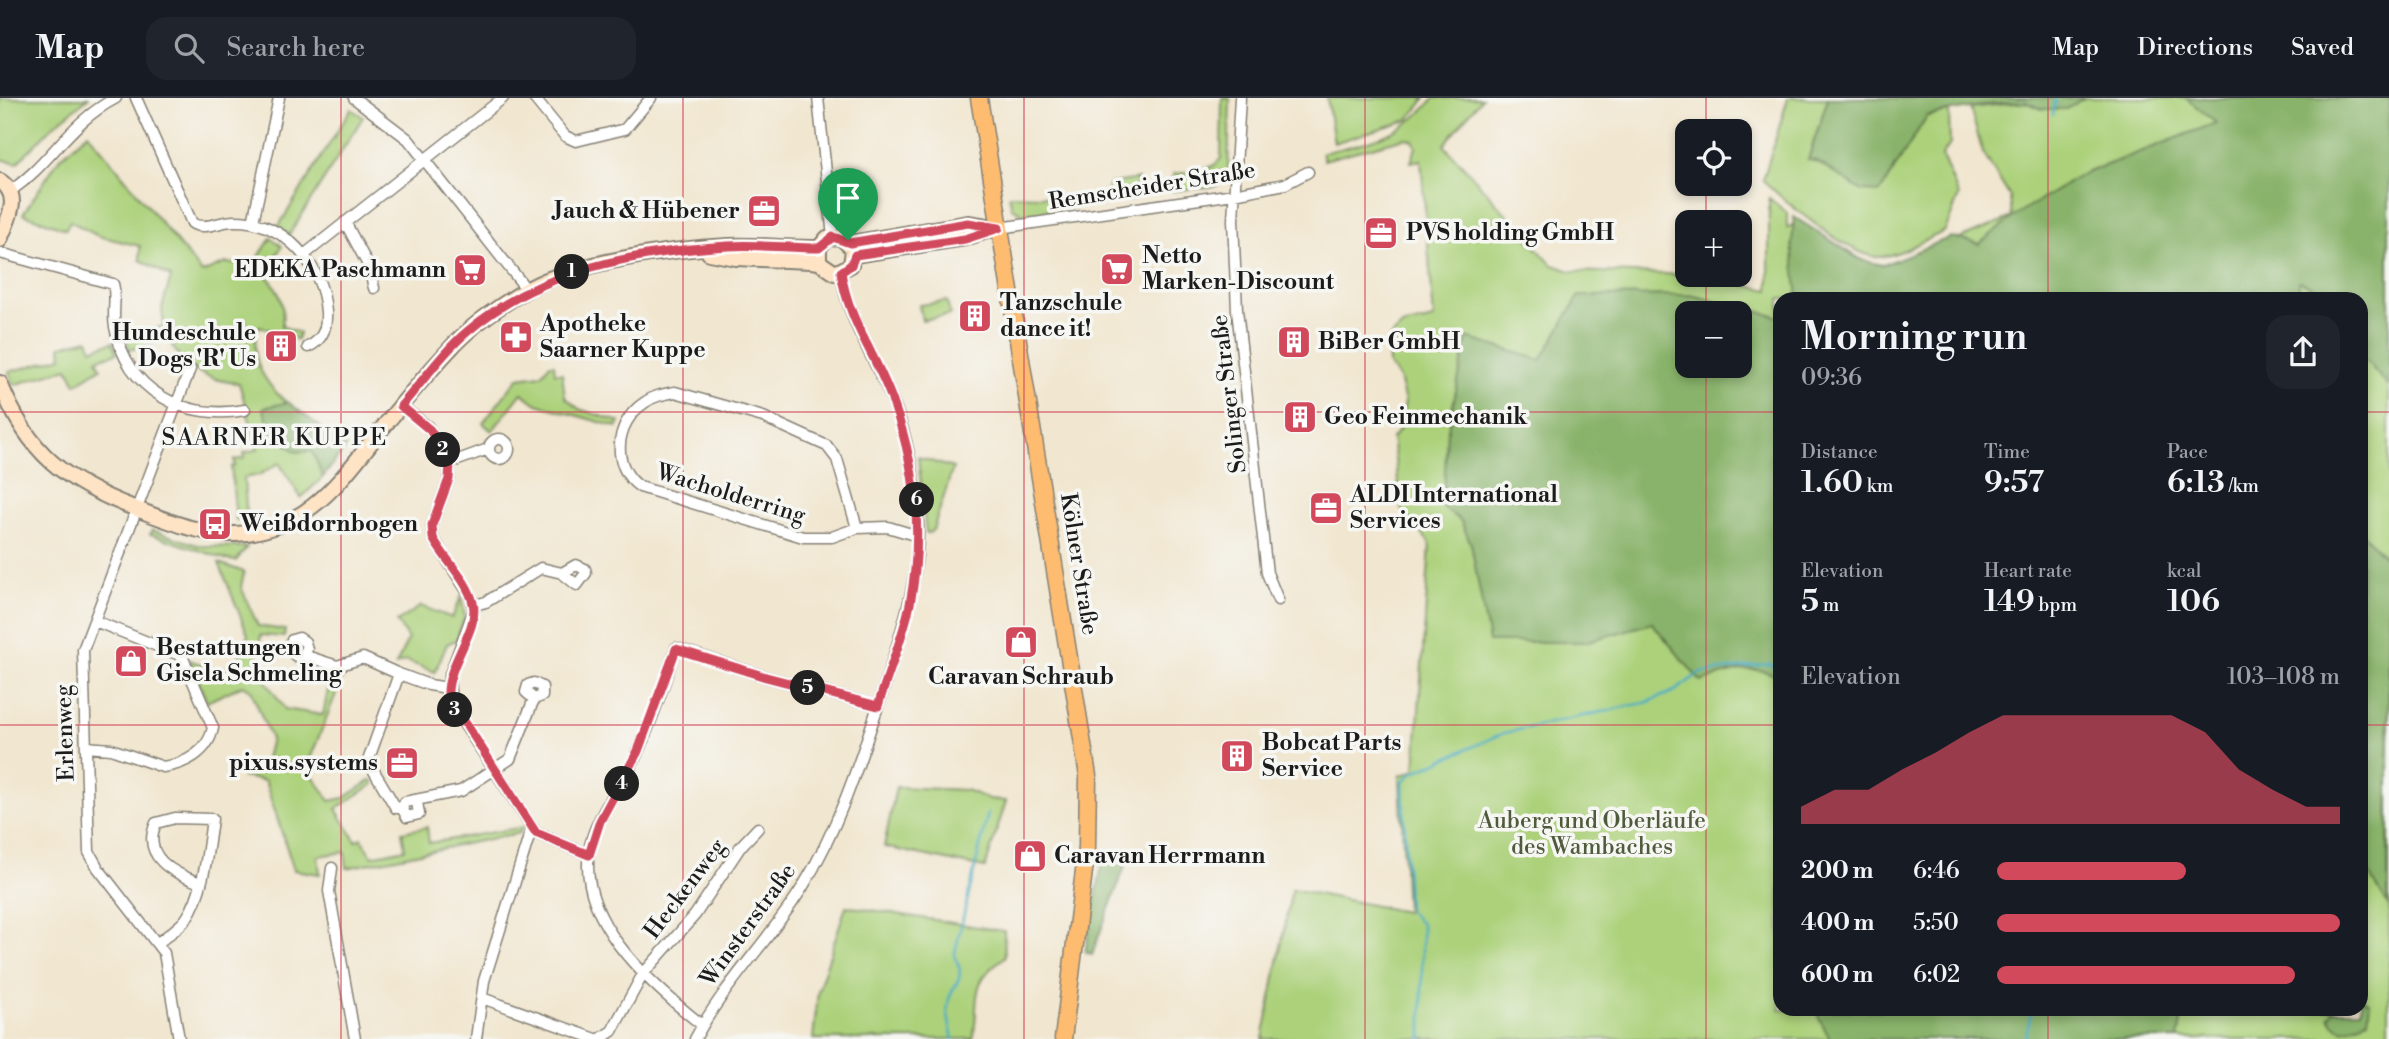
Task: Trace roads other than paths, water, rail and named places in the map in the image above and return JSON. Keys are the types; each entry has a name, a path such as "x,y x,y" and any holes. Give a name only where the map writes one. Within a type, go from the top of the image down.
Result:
{"main road":[{"name":"Kölner Straße","path":"979,98 1088,776 1087,847 1063,1039"}],"street":[{"path":"0,240 12,206 6,186 29,178 66,134 116,98"},
{"path":"136,98 192,223 202,227 219,222 253,222 280,234 304,255 315,272 326,315 324,333 319,342 308,347"},
{"path":"253,222 279,98"},
{"path":"354,98 390,124 426,160 527,290"},
{"path":"304,255 503,98"},
{"path":"534,98 565,136 576,141 625,130 651,98"},
{"path":"818,98 833,237 819,255"},
{"name":"Solinger Straße","path":"1240,98 1234,194 1241,348 1267,573 1278,600"},
{"name":"Remscheider Straße","path":"999,228 1234,194 1285,184 1308,172"},
{"path":"345,222 368,265 374,288"},
{"path":"833,237 852,249 968,223 999,228"},
{"path":"819,255 829,272 841,272 851,265 852,249"},
{"path":"0,383 28,439 55,467 95,492 138,509 202,531 234,534 273,527 299,516 336,488 458,340 527,290 551,278 600,264 697,251 736,258 819,255"},
{"path":"0,253 113,284 115,326 126,359 145,383 178,406 200,413 245,410"},
{"name":"Winsterstraße","path":"695,1039 723,990 776,925 818,860 850,788 909,607 918,536 917,499 910,459 894,404 854,321 841,272"},
{"name":"Erlenweg","path":"179,1039 168,962 91,860 82,658 190,369"},
{"name":"Wacholderring","path":"857,528 837,459 819,441 763,417 675,392 644,402 625,426 619,460 624,472 640,487 803,537 832,537 857,528 888,527 918,536"},
{"path":"401,406 430,430 450,463 449,479 432,525 433,538 474,605 472,619 448,688 451,704 532,827 542,837 589,855"},
{"path":"450,463 488,449"},
{"path":"474,605 485,602 534,570 546,568 562,573"},
{"path":"86,747 111,748 163,767 171,766 194,757 211,735 213,728 182,656 95,621"},
{"name":"Heckenweg","path":"702,1025 643,974 616,942 591,890 589,855 600,821 638,751 676,649 766,677 878,706"},
{"path":"303,655 337,666 363,658 429,685 448,688"},
{"path":"399,674 368,761 396,807 402,808"},
{"path":"402,808 411,800 417,802 461,791 495,771 513,755 534,699"},
{"path":"402,808 407,817 414,818 420,807 417,802"},
{"path":"157,944 186,919 200,883 207,861 212,819 175,818 156,823 151,834 151,848 170,872 200,883"},
{"path":"476,1039 484,981 532,827"},
{"name":"Heckenweg","path":"643,974 695,915 741,846 758,828"},
{"path":"332,868 329,891 355,1039"},
{"path":"482,998 598,1039 612,1031 643,974"}],"waterway":[{"path":"2053,114 2056,98"},
{"path":"1422,1039 1422,925 1408,910 1403,782 1412,773 1504,733 1648,702 1675,691 1700,673 1769,664 1773,666"},
{"path":"953,1039 948,1008 960,971 954,956 988,813"},
{"path":"2025,1039 2031,1016"}],"place":[{"name":"Jauch & Hübener","path":"764,211"},
{"name":"PVS holding GmbH","path":"1381,233"},
{"name":"Netto Marken-Discount","path":"1117,269"},
{"name":"EDEKA Paschmann","path":"470,270"},
{"name":"Tanzschule dance it!","path":"975,316"},
{"name":"Apotheke Saarner Kuppe","path":"516,337"},
{"name":"BiBer GmbH","path":"1294,342"},
{"name":"Hundeschule Dogs 'R' Us","path":"281,346"},
{"name":"Geo Feinmechanik","path":"1300,417"},
{"name":"ALDI International Services","path":"1326,508"},
{"name":"Weißdornbogen","path":"215,524"},
{"name":"Caravan Schraub","path":"1021,642"},
{"name":"Bestattungen Gisela Schmeling","path":"131,661"},
{"name":"Bobcat Parts Service","path":"1237,756"},
{"name":"pixus.systems","path":"402,763"},
{"name":"Caravan Herrmann","path":"1030,856"}],"district":[{"name":"SAARNER KUPPE","path":"275,438"}],"park label":[{"name":"Auberg und Oberläufe des Wambaches","path":"1592,834"}]}
